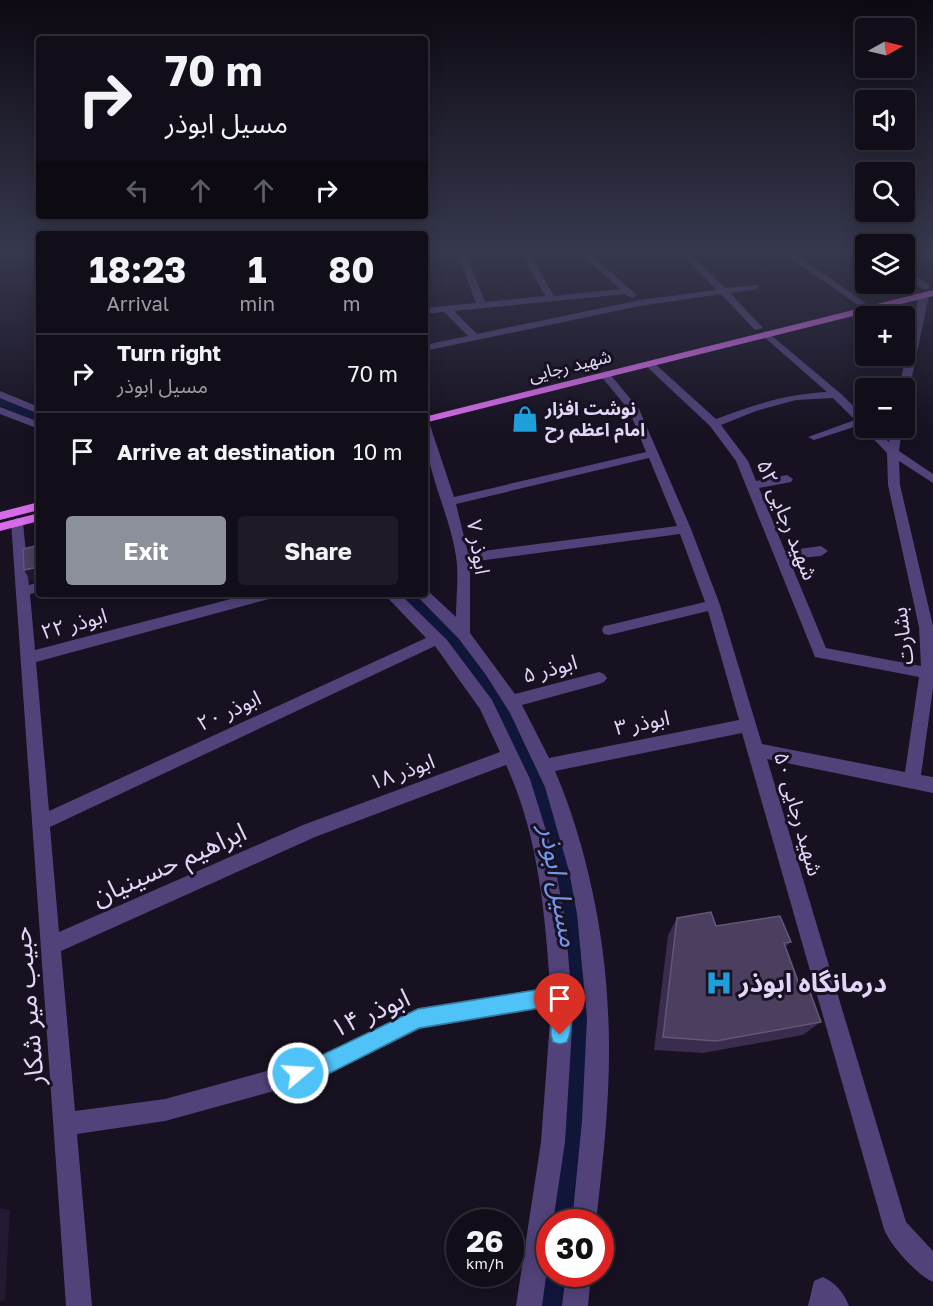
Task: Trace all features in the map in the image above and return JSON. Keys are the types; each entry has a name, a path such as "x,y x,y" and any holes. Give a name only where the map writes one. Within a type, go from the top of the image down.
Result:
{"main road":[{"name":"شهید رجایی","path":"428,419 649,364 829,312"},
{"name":"شهید رجایی","path":"428,409 840,312"},
{"path":"6,521 36,507"},
{"path":"6,521 36,517"}],"street":[{"path":"450,312 474,338"},
{"path":"428,347 598,312"},
{"path":"743,312 855,414"},
{"path":"907,378 924,312"},
{"name":"شهید رجایی ۵۲","path":"649,364 714,424 742,462 820,652 928,673"},
{"name":"شهید رجایی ۵۰","path":"605,375 634,408 685,529 713,605 896,1229 933,1269"},
{"path":"0,394 36,410"},
{"path":"714,424 752,409 795,398 836,395"},
{"path":"1,411 36,425"},
{"path":"814,437 855,427"},
{"name":"ابوذر ۷","path":"428,437 449,502 463,558 463,633"},
{"path":"878,438 892,452 933,479"},
{"name":"بشارت","path":"895,438 892,452 894,485 929,627 928,673 912,781"},
{"path":"449,502 653,454"},
{"path":"752,486 787,479"},
{"name":"حبیب میر شکار","path":"6,521 31,589 28,658 79,1306"},
{"path":"463,558 685,529"},
{"path":"780,556 821,551"},
{"name":"ابوذر ۲۲","path":"28,658 258,597"},
{"path":"394,597 437,639 486,705 521,779 542,847 555,918 562,1013 553,1142 529,1306"},
{"path":"425,597 463,633 513,701 546,766 573,842 588,917 598,1016 592,1151 585,1209"},
{"path":"609,630 713,605"},
{"name":"ابوذر ۲۰","path":"41,823 437,639"},
{"name":"ابوذر ۵","path":"513,701 599,678"},
{"name":"ابوذر ۳","path":"546,766 748,725"},
{"path":"755,750 933,785"},
{"name":"ابوذر ۱۸","path":"309,831 510,756"},
{"name":"ابراهیم حسینیان","path":"50,946 309,831"},
{"name":"ابوذر ۱۴","path":"64,1124 165,1110 321,1066 418,1019 561,995"},
{"path":"575,1306 577,1287"},
{"path":"821,1306 823,1290 836,1306"}],"building":[{"path":"36,546 36,568 24,570 23,549"},
{"name":"درمانگاه ابوذر","path":"711,912 716,926 780,916 791,942 784,943 802,992 810,992 821,1022 716,1041 663,1037 677,918"}],"waterway":[{"name":"مسیل ابوذر","path":"0,400 36,418"},
{"name":"مسیل ابوذر","path":"408,597 466,654 496,695 529,765 549,823 563,879 571,936 575,993 574,1108 564,1209"},
{"name":"مسیل ابوذر","path":"554,1306 556,1287"}],"place":[{"name":"نوشت افزار امام اعظم رح","path":"525,419"},
{"name":"درمانگاه ابوذر","path":"719,983"}],"route":[{"path":"298,1073 321,1066 418,1019 561,995 560,1035"}]}
